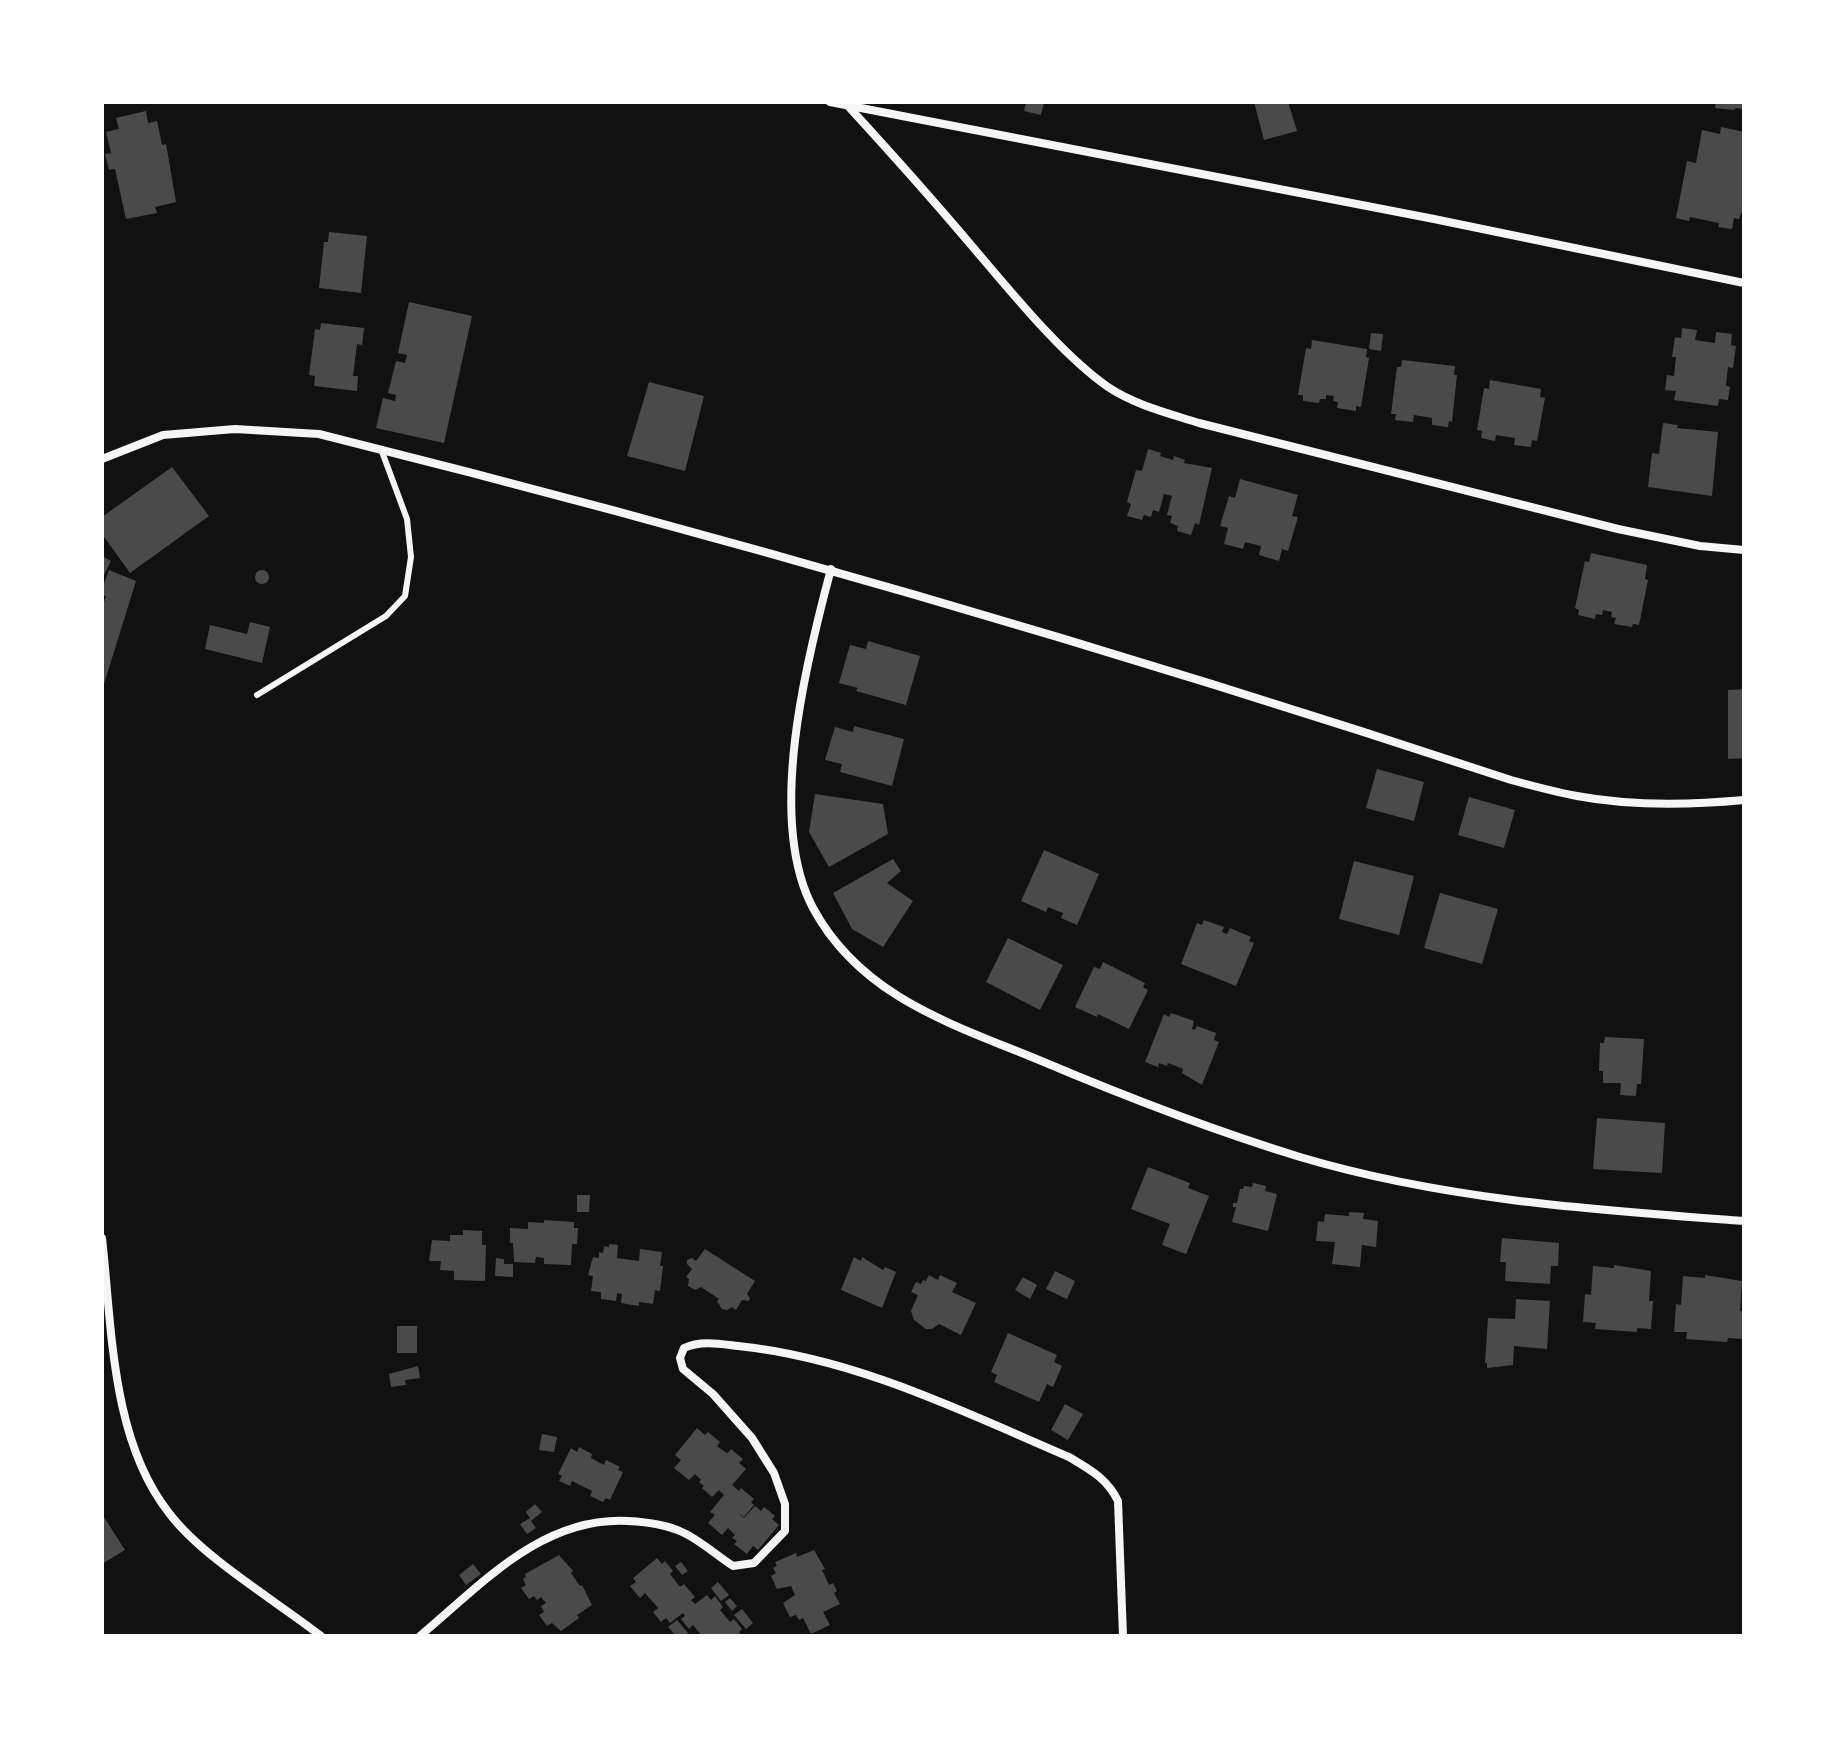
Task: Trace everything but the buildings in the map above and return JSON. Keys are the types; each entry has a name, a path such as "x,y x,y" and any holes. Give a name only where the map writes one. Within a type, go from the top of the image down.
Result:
{"street":[{"path":"830,102 1434,219 1744,283"},
{"path":"848,106 1014,295 1079,363 1108,387 1138,403 1214,427 1618,529 1700,546 1744,550"},
{"path":"102,459 163,435 235,429 319,434 831,569 1126,658 1511,780 1578,796 1627,801 1744,800"},
{"path":"831,569 794,750 791,819 799,873 813,908 836,942 870,979 922,1012 1180,1115 1301,1157 1394,1179 1514,1200 1744,1221"},
{"path":"102,1238 123,1412 146,1477 169,1514 210,1553 321,1636"},
{"path":"420,1636 530,1546 560,1531 587,1523 611,1520 650,1522 683,1532 733,1566 754,1563 785,1531 785,1504 774,1473 752,1438 713,1394 683,1369 680,1358 684,1348 709,1343 805,1355 855,1369 1069,1457 1099,1475 1118,1501 1123,1636"}],"lane":[{"path":"257,695 386,616 405,596 411,557 407,519 381,449"}]}
